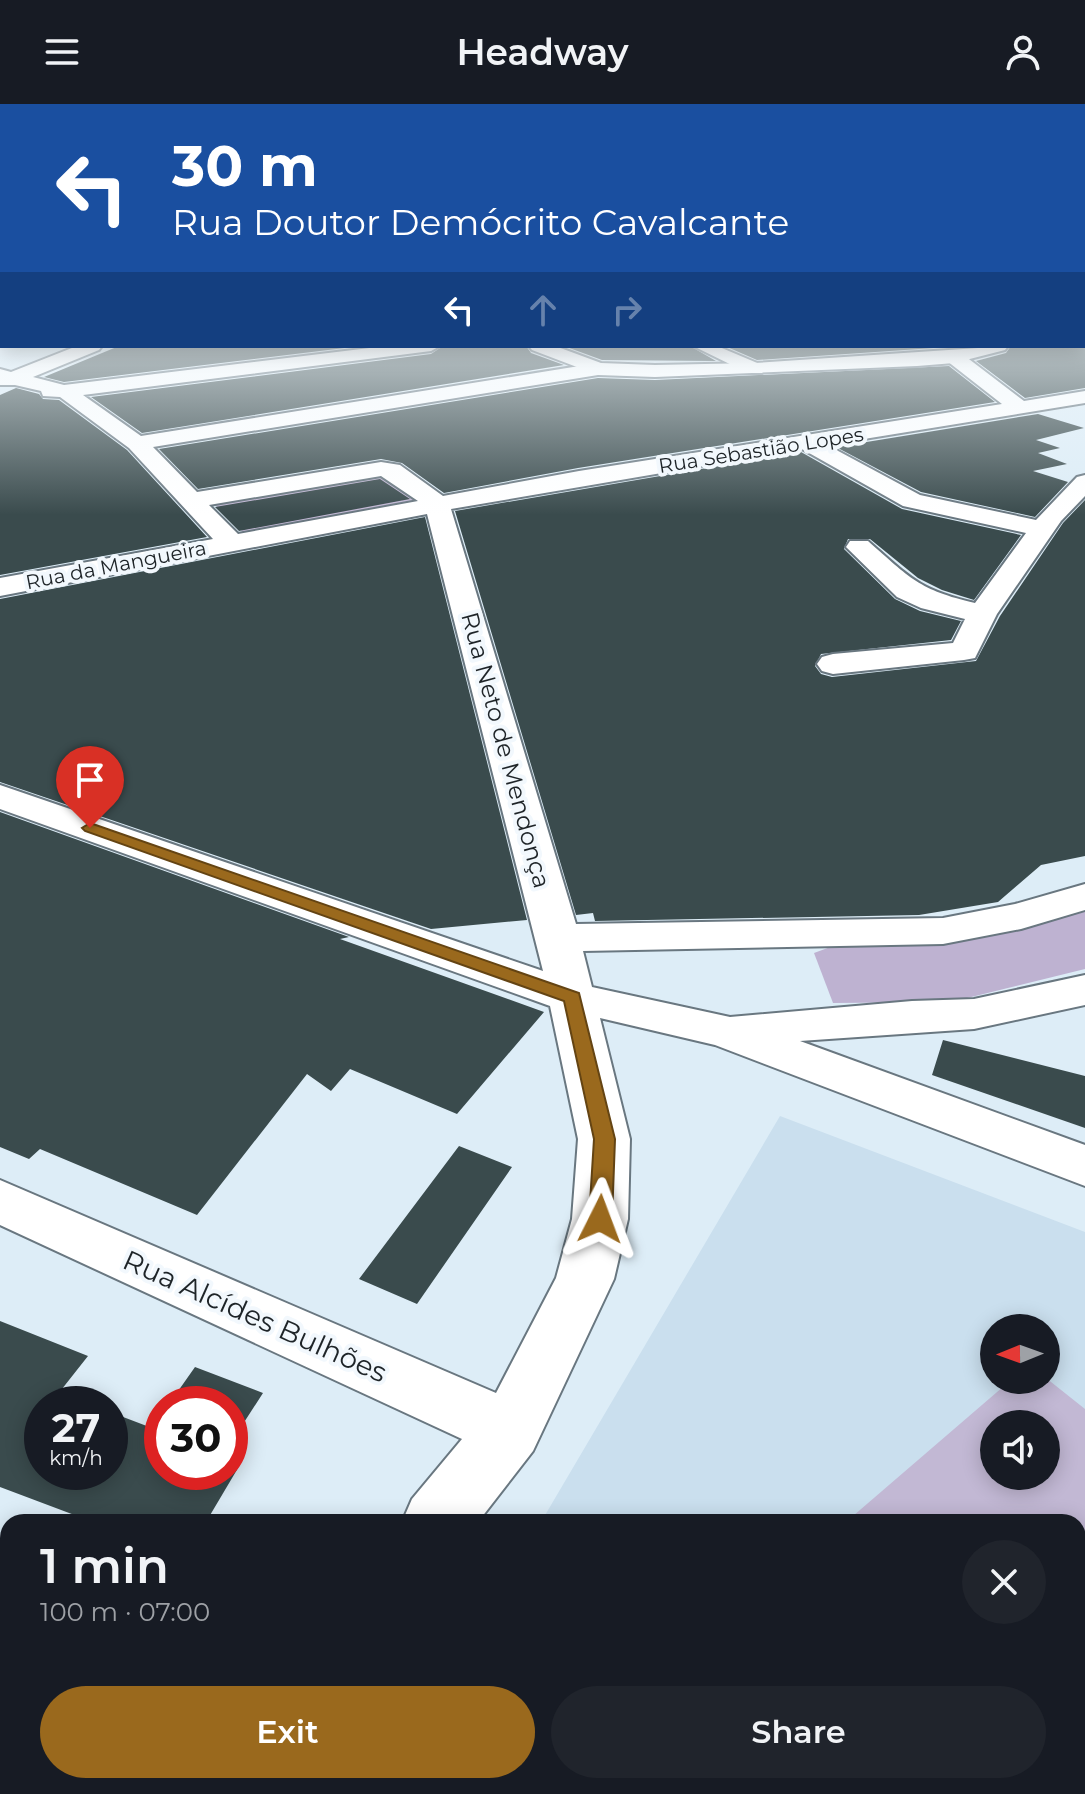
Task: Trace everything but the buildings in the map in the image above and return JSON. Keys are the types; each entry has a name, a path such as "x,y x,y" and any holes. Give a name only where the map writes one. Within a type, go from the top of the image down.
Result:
{"street":[{"path":"3,383 67,357"},
{"path":"3,383 64,391 342,357"},
{"path":"566,357 598,369"},
{"path":"727,357 755,369"},
{"path":"137,443 598,369 755,369 954,357 1022,409"},
{"name":"Rua da Mangueira","path":"64,391 137,443 232,543"},
{"name":"Rua Sebastião Lopes","path":"437,503 1085,397"},
{"path":"809,444 912,501 1044,529"},
{"path":"192,500 381,469 392,470 437,503"},
{"path":"833,664 964,651 982,614 1052,516 1085,482"},
{"name":"Rua da Mangueira","path":"0,587 437,503"},
{"name":"Rua Neto de Mendonça","path":"437,503 558,938 604,1139 600,1219 585,1279 510,1430 442,1514"},
{"path":"859,547 907,591 931,602 982,614"},
{"path":"0,796 572,997 727,1032 1085,1166"},
{"path":"558,938 943,931 1021,916 1085,897"},
{"path":"727,1032 912,1016 974,1014 1085,990"},
{"name":"Rua Alcídes Bulhões","path":"0,1201 510,1430"}],"shaded area":[{"path":"382,472 421,499 244,533 212,502"},
{"path":"1085,905 1085,969 951,1002 833,1003 814,953 844,942"},
{"path":"780,1116 1085,1232 1085,1514 546,1514"},
{"path":"1060,1389 1085,1409 1085,1514 855,1514 995,1394 1060,1394"}],"route":[{"path":"90,828 572,997 604,1139 600,1219"}]}
